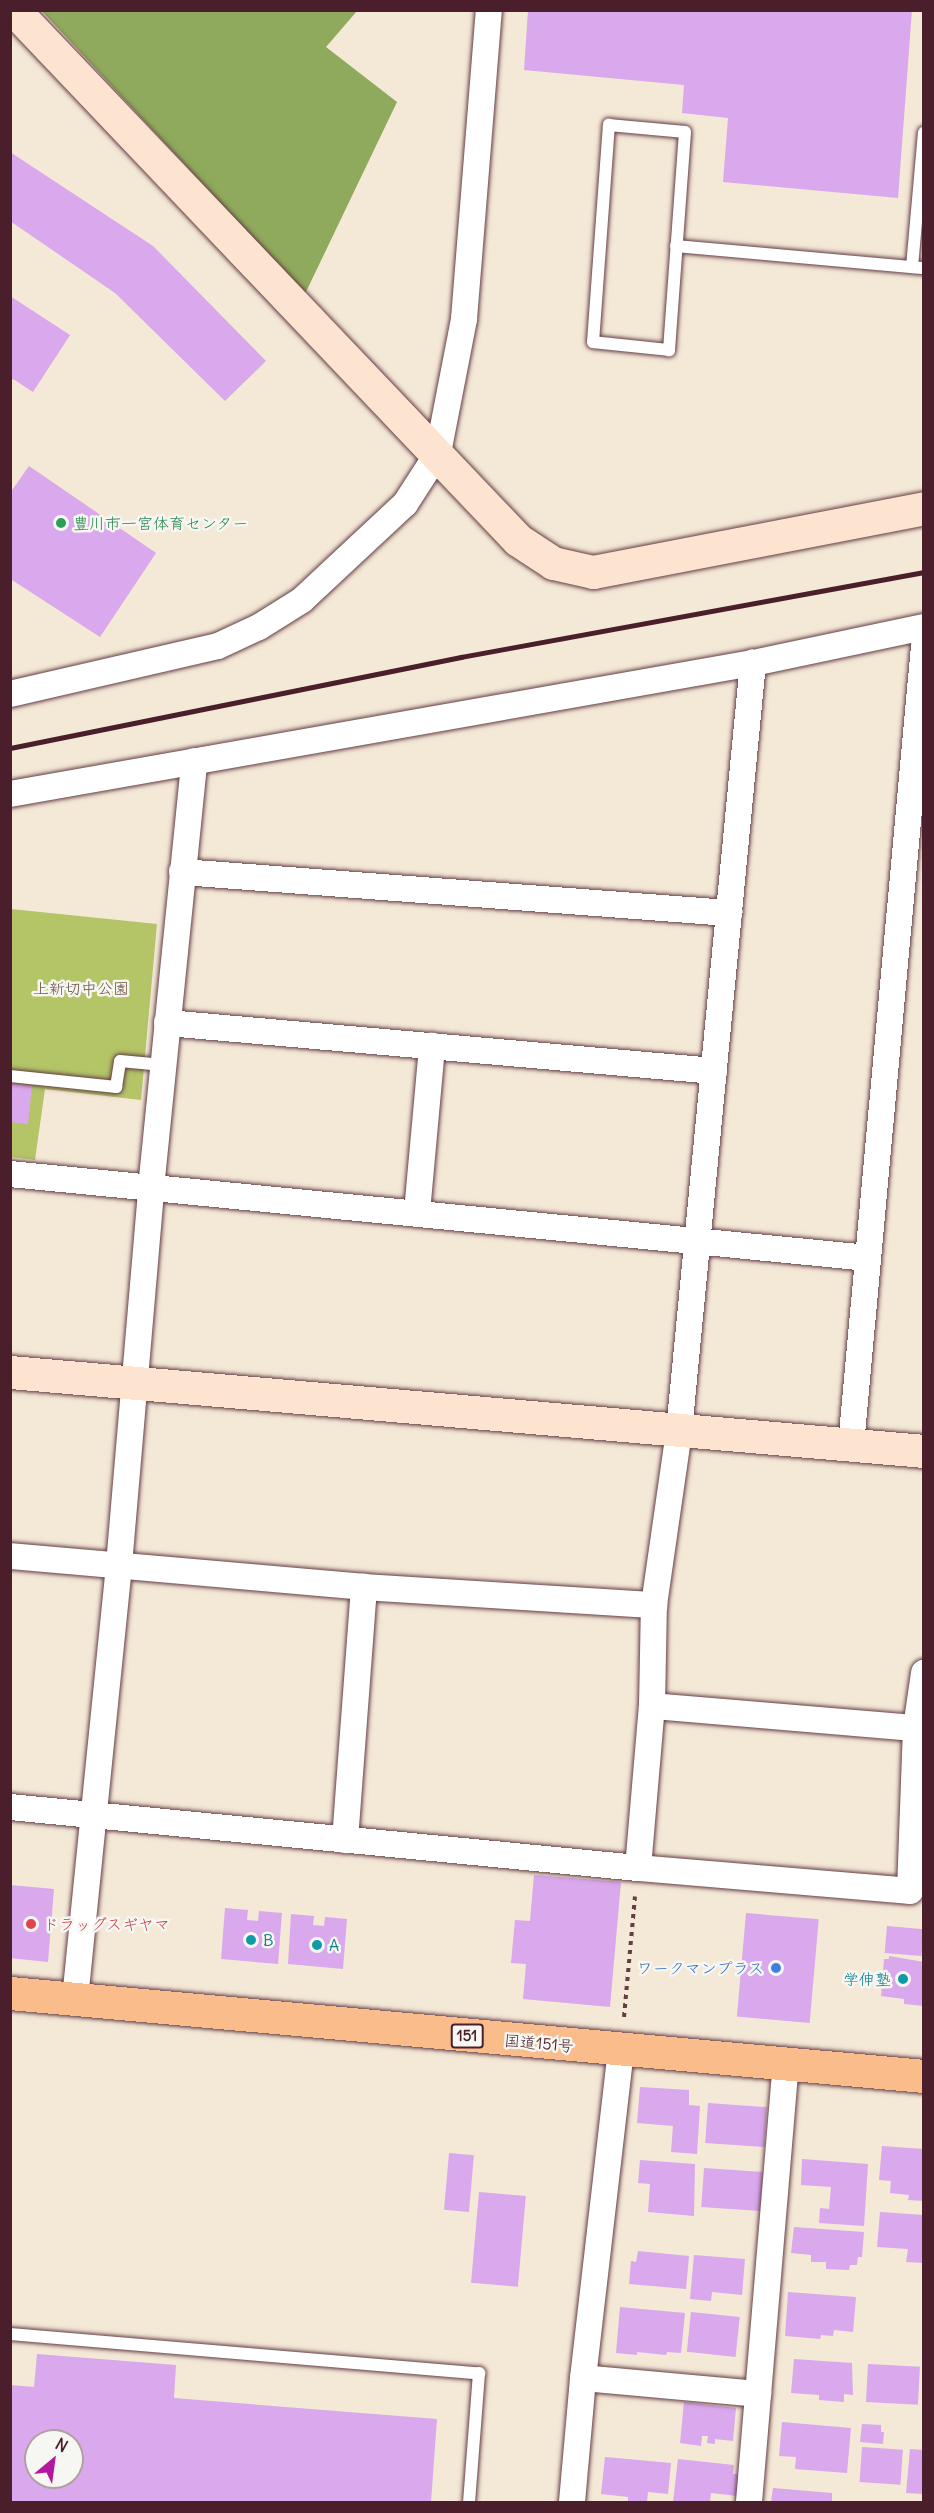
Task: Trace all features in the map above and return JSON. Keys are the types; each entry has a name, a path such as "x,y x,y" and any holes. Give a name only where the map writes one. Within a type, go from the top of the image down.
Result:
{"highway":[{"name":"国道151号","path":"10,1993 622,2036 786,2064 924,2076"}],"street":[{"path":"14,10 526,546 553,563 593,572 924,508"},
{"path":"10,694 218,646 259,627 302,600 405,504 438,453 464,319 489,10"},
{"path":"10,794 753,663 924,627"},
{"path":"851,1444 924,646"},
{"path":"638,1868 652,1706 654,1605 679,1431 753,663"},
{"path":"75,1999 119,1565 151,1188 194,761"},
{"path":"182,872 729,913"},
{"path":"167,1023 714,1071"},
{"path":"417,1212 432,1046"},
{"path":"10,1174 417,1212 868,1258"},
{"path":"10,1372 924,1451"},
{"path":"10,1556 364,1587 654,1605"},
{"path":"345,1840 364,1587"},
{"path":"10,1808 93,1814 638,1868 910,1891 916,1728 924,1672"},
{"path":"652,1706 916,1728"},
{"path":"572,2502 583,2378 622,2036"},
{"path":"749,2502 786,2064"},
{"path":"583,2378 758,2394"}],"lane":[{"path":"609,125 685,132 676,246 669,350 593,342 609,125"},
{"path":"676,246 918,268 924,133"},
{"path":"10,1076 116,1087 120,1061 163,1065"},
{"path":"10,2334 479,2373 469,2502"}],"path":[{"path":"622,2036 638,1868"}],"green space":[{"path":"42,11 357,11 326,47 397,102 305,294"},
{"name":"上新切中公園","path":"11,909 157,924 141,1100 45,1089 35,1160 11,1157"}],"building":[{"path":"528,10 912,10 898,198 723,182 728,118 682,113 684,85 524,70"},
{"path":"10,152 153,246 266,361 225,401 115,293 10,221"},
{"path":"10,296 70,335 33,392 13,379 10,382"},
{"name":"豊川市一宮体育センター","path":"29,466 156,553 100,637 12,580 10,582 10,493"},
{"path":"10,1083 32,1086 28,1124 10,1122"},
{"path":"534,1875 621,1882 610,2007 523,1999 526,1964 511,1963 515,1920 530,1921"},
{"name":"ドラッグスギヤマ","path":"10,1885 54,1889 48,1962 10,1958"},
{"name":"B","path":"225,1908 248,1910 247,1920 258,1921 259,1911 282,1913 278,1964 221,1959"},
{"name":"ワークマンプラス","path":"746,1913 819,1919 810,2023 737,2017"},
{"name":"A","path":"291,1914 314,1916 313,1925 324,1926 325,1917 347,1919 343,1969 288,1964"},
{"path":"887,1926 924,1929 922,1956 885,1953"},
{"name":"学伸塾","path":"889,1956 924,1962 924,2006 904,2004 904,1999 881,1996 884,1959 889,1959"},
{"path":"640,2087 689,2090 689,2105 700,2106 697,2154 671,2152 673,2126 637,2123"},
{"path":"708,2103 767,2107 764,2147 705,2143"},
{"path":"882,2146 924,2149 924,2201 908,2200 909,2195 890,2193 891,2181 879,2180"},
{"path":"449,2153 474,2155 469,2212 444,2210"},
{"path":"802,2159 868,2164 864,2226 819,2223 820,2208 829,2209 831,2187 801,2185"},
{"path":"640,2160 695,2164 694,2216 648,2212 650,2184 638,2183"},
{"path":"704,2168 763,2172 760,2211 701,2207"},
{"path":"479,2192 526,2196 518,2287 471,2283"},
{"path":"880,2212 924,2215 924,2263 906,2262 908,2249 877,2247"},
{"path":"794,2227 864,2232 862,2257 858,2257 857,2265 850,2265 849,2270 826,2269 826,2262 811,2262 811,2255 791,2253"},
{"path":"638,2251 689,2256 686,2289 629,2284 631,2261 636,2262"},
{"path":"694,2255 745,2259 742,2295 712,2292 711,2301 690,2299"},
{"path":"788,2292 856,2297 853,2332 834,2330 833,2336 821,2335 820,2339 785,2336"},
{"path":"620,2307 685,2313 681,2353 667,2352 666,2355 637,2352 637,2355 616,2353"},
{"path":"691,2312 740,2317 736,2357 687,2352"},
{"path":"37,2354 176,2365 174,2398 437,2419 431,2502 10,2502 10,2385 34,2387"},
{"path":"794,2359 852,2363 853,2395 844,2394 844,2402 819,2400 819,2395 791,2393"},
{"path":"868,2364 920,2367 918,2405 866,2402"},
{"path":"684,2402 736,2408 733,2441 715,2439 715,2444 707,2443 708,2436 702,2436 701,2446 680,2443"},
{"path":"782,2422 851,2428 847,2473 795,2469 796,2457 779,2456"},
{"path":"862,2424 881,2425 881,2432 884,2432 883,2444 860,2442"},
{"path":"862,2447 903,2450 900,2485 860,2482"},
{"path":"910,2449 924,2450 924,2494 906,2493"},
{"path":"605,2457 671,2463 668,2494 648,2492 647,2502 628,2502 628,2497 601,2494"},
{"path":"678,2459 734,2465 733,2474 739,2474 737,2496 711,2493 710,2502 673,2502"},
{"path":"773,2488 832,2493 832,2502 771,2502"}],"railway":[{"path":"10,748 461,657 924,572"}],"place":[{"name":"豊川市一宮体育センター","path":"61,523"},
{"name":"ドラッグスギヤマ","path":"31,1924"},
{"name":"B","path":"251,1940"},
{"name":"A","path":"317,1945"},
{"name":"ワークマンプラス","path":"776,1968"},
{"name":"学伸塾","path":"903,1979"}]}
